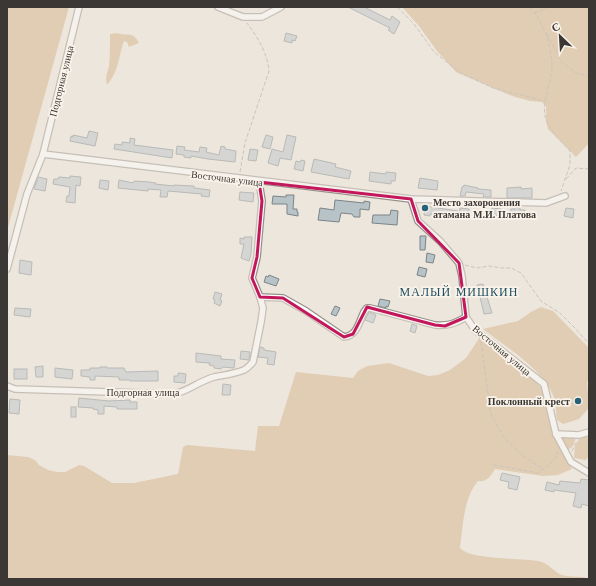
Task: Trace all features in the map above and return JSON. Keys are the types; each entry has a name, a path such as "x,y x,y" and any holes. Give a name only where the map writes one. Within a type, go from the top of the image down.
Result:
{"street":[{"name":"Подгорная улица","path":"7,270 27,194 43,154 79,7"},
{"path":"218,7 243,18 262,17 282,7"},
{"name":"Восточная улица","path":"43,154 411,200 546,203 564,196"},
{"name":"Подгорная улица","path":"7,386 15,389 174,394 184,392 213,377 228,375 244,370 249,366 253,362 263,308 252,278 257,257 262,201 259,182"},
{"path":"411,200 418,221 440,241 459,263"},
{"name":"Восточная улица","path":"459,263 462,276 466,317 476,330 544,384 556,434 570,460"},
{"path":"260,297 283,298 306,311 344,337 349,337 354,334 367,308 435,325 445,326 466,317"},
{"path":"556,434 579,435 589,432"},
{"path":"570,460 589,473"}],"path":[{"path":"397,7 414,24 434,52 460,72 492,88 545,101"},
{"path":"529,7 546,32 561,61 576,73 589,76"},
{"path":"534,13 549,7"},
{"path":"238,179 245,143 269,71 268,60 260,40 243,18"},
{"path":"546,32 552,66 549,91 545,101 545,116 551,129 570,151 570,165 566,180 558,199"},
{"path":"566,180 576,168 589,169"},
{"path":"459,263 477,268 489,266 511,268 521,273 541,301 560,314 576,328 589,344"},
{"path":"480,333 491,415 505,439 522,455 544,469"},
{"path":"570,460 579,435"},
{"path":"494,465 538,473 548,466 558,454 559,440"}],"highlighted area":[{"path":"259,182 411,199 418,221 459,263 466,317 445,326 435,325 367,307 353,334 344,337 283,298 260,297 252,278 257,257 262,201"}],"shaded area":[{"path":"8,7 69,7 7,231 7,10"},
{"path":"402,7 589,7 589,143 576,157 548,129 546,121 546,106 542,102 530,101 512,96 456,72"},
{"path":"117,33 132,35 139,43 129,47 127,42 124,41 114,75 107,85 106,77 109,66 110,34"},
{"path":"541,307 553,311 589,348 589,380 587,382 589,408 579,419 563,424 557,420 553,395 540,376 532,367 483,329 518,321"},
{"path":"480,337 533,379 544,391 555,437 572,469 558,475 543,476 495,469 484,481 478,481 469,496 464,513 460,548 474,555 485,557 538,561 562,575 589,579 7,579 7,455 28,457 35,460 39,465 48,470 57,472 65,472 79,465 84,466 112,483 134,483 178,474 183,447 187,445 255,451 258,426 279,426 296,372 353,378 358,371 367,366 389,363 428,376 438,375 450,370 466,358"},
{"path":"589,435 589,456 586,460 574,458 575,446 579,439"},
{"path":"560,436 576,437 573,446 568,449 564,447"}],"building":[{"path":"348,7 364,7 390,20 392,16 400,22 394,34 388,30 390,28"},
{"path":"286,33 297,36 295,41 292,40 292,43 284,41"},
{"path":"89,131 98,133 95,146 70,141 71,136 73,137 73,135 87,138"},
{"path":"266,135 273,137 270,149 262,147"},
{"path":"287,135 296,137 291,160 280,158 278,166 268,163 272,149 283,152"},
{"path":"130,138 135,139 134,145 173,150 172,158 114,149 115,144 122,145 122,142 130,143"},
{"path":"177,146 185,147 184,150 199,152 200,147 207,148 206,152 219,155 221,146 225,147 225,149 236,151 235,162 191,156 191,158 184,157 184,155 176,154"},
{"path":"250,149 258,150 256,161 248,160"},
{"path":"314,159 336,164 335,167 351,171 349,179 311,172"},
{"path":"301,160 305,161 303,171 294,169 296,161 300,162"},
{"path":"370,172 386,174 386,172 396,173 395,181 391,181 391,184 369,181"},
{"path":"70,176 81,177 80,186 76,185 75,203 66,202 67,196 69,196 70,187 53,184 54,179 58,179 59,177 70,178"},
{"path":"38,177 47,179 45,191 34,189"},
{"path":"420,178 438,181 437,190 418,188"},
{"path":"100,180 109,181 108,190 99,188"},
{"path":"119,180 133,183 134,181 174,186 194,186 194,188 210,190 209,197 201,196 202,194 168,191 167,197 160,197 161,190 148,189 148,191 118,188"},
{"path":"464,185 478,189 491,190 491,197 483,197 484,194 466,192 465,196 460,196"},
{"path":"521,187 521,189 532,188 532,198 507,198 507,188"},
{"path":"240,192 254,193 253,202 239,200"},
{"path":"286,195 294,195 293,209 297,209 298,216 287,214 287,204 272,204 273,196 286,197"},
{"path":"335,200 364,203 364,201 370,202 369,210 360,209 360,217 354,217 352,214 341,213 339,222 318,220 320,208 334,210"},
{"path":"425,206 458,211 458,219 430,214 430,216 424,215"},
{"path":"515,207 520,208 520,210 525,210 525,218 510,217 511,209 515,209"},
{"path":"460,208 469,209 468,216 459,215"},
{"path":"492,208 501,209 500,216 491,215"},
{"path":"566,208 574,209 573,218 564,216"},
{"path":"391,210 398,211 397,225 372,223 373,215 390,215"},
{"path":"420,236 426,236 425,250 420,250"},
{"path":"244,237 252,237 249,261 241,258 244,244 240,244 240,238 244,239"},
{"path":"427,253 435,255 433,263 426,262"},
{"path":"20,260 32,262 31,275 19,273"},
{"path":"419,267 427,269 425,277 417,275"},
{"path":"269,275 279,279 276,286 264,282 266,276 268,277"},
{"path":"483,284 492,313 484,314 477,285"},
{"path":"215,292 222,294 220,306 214,303 215,300 213,299"},
{"path":"380,299 390,301 388,307 378,306"},
{"path":"335,306 340,308 336,316 331,314"},
{"path":"15,308 31,309 30,317 14,315"},
{"path":"369,312 376,315 373,323 365,320"},
{"path":"412,324 417,326 415,333 410,331"},
{"path":"260,347 264,348 264,350 276,352 274,365 267,364 268,358 258,357"},
{"path":"241,351 250,352 249,360 240,359"},
{"path":"196,353 221,356 221,359 235,360 234,368 214,368 214,366 209,365 210,363 196,362"},
{"path":"43,366 43,377 36,377 35,367"},
{"path":"55,368 73,370 72,379 55,377"},
{"path":"90,368 124,368 126,372 158,371 158,381 130,381 119,380 119,377 95,376 95,380 90,380 90,377 81,376 81,370 90,370"},
{"path":"14,369 27,369 27,379 14,379"},
{"path":"178,373 186,374 185,383 174,382 174,376 178,376"},
{"path":"223,384 231,385 230,395 222,395"},
{"path":"79,398 109,401 130,400 130,402 137,402 137,409 117,409 117,407 104,406 104,414 98,414 98,410 93,408 78,407"},
{"path":"10,399 20,400 19,414 9,413"},
{"path":"71,407 76,407 76,417 71,417"},
{"path":"502,473 520,477 517,490 508,488 509,482 500,480"},
{"path":"581,479 589,480 589,506 582,504 581,508 573,506 576,493 545,490 547,482 559,485 560,481 580,483"}],"place":[{"name":"Место захоронения атамана М.И. Платова","path":"425,208"},
{"name":"Поклонный крест","path":"578,401"}],"district":[{"name":"МАЛЫЙ МИШКИН","path":"459,292"}]}
